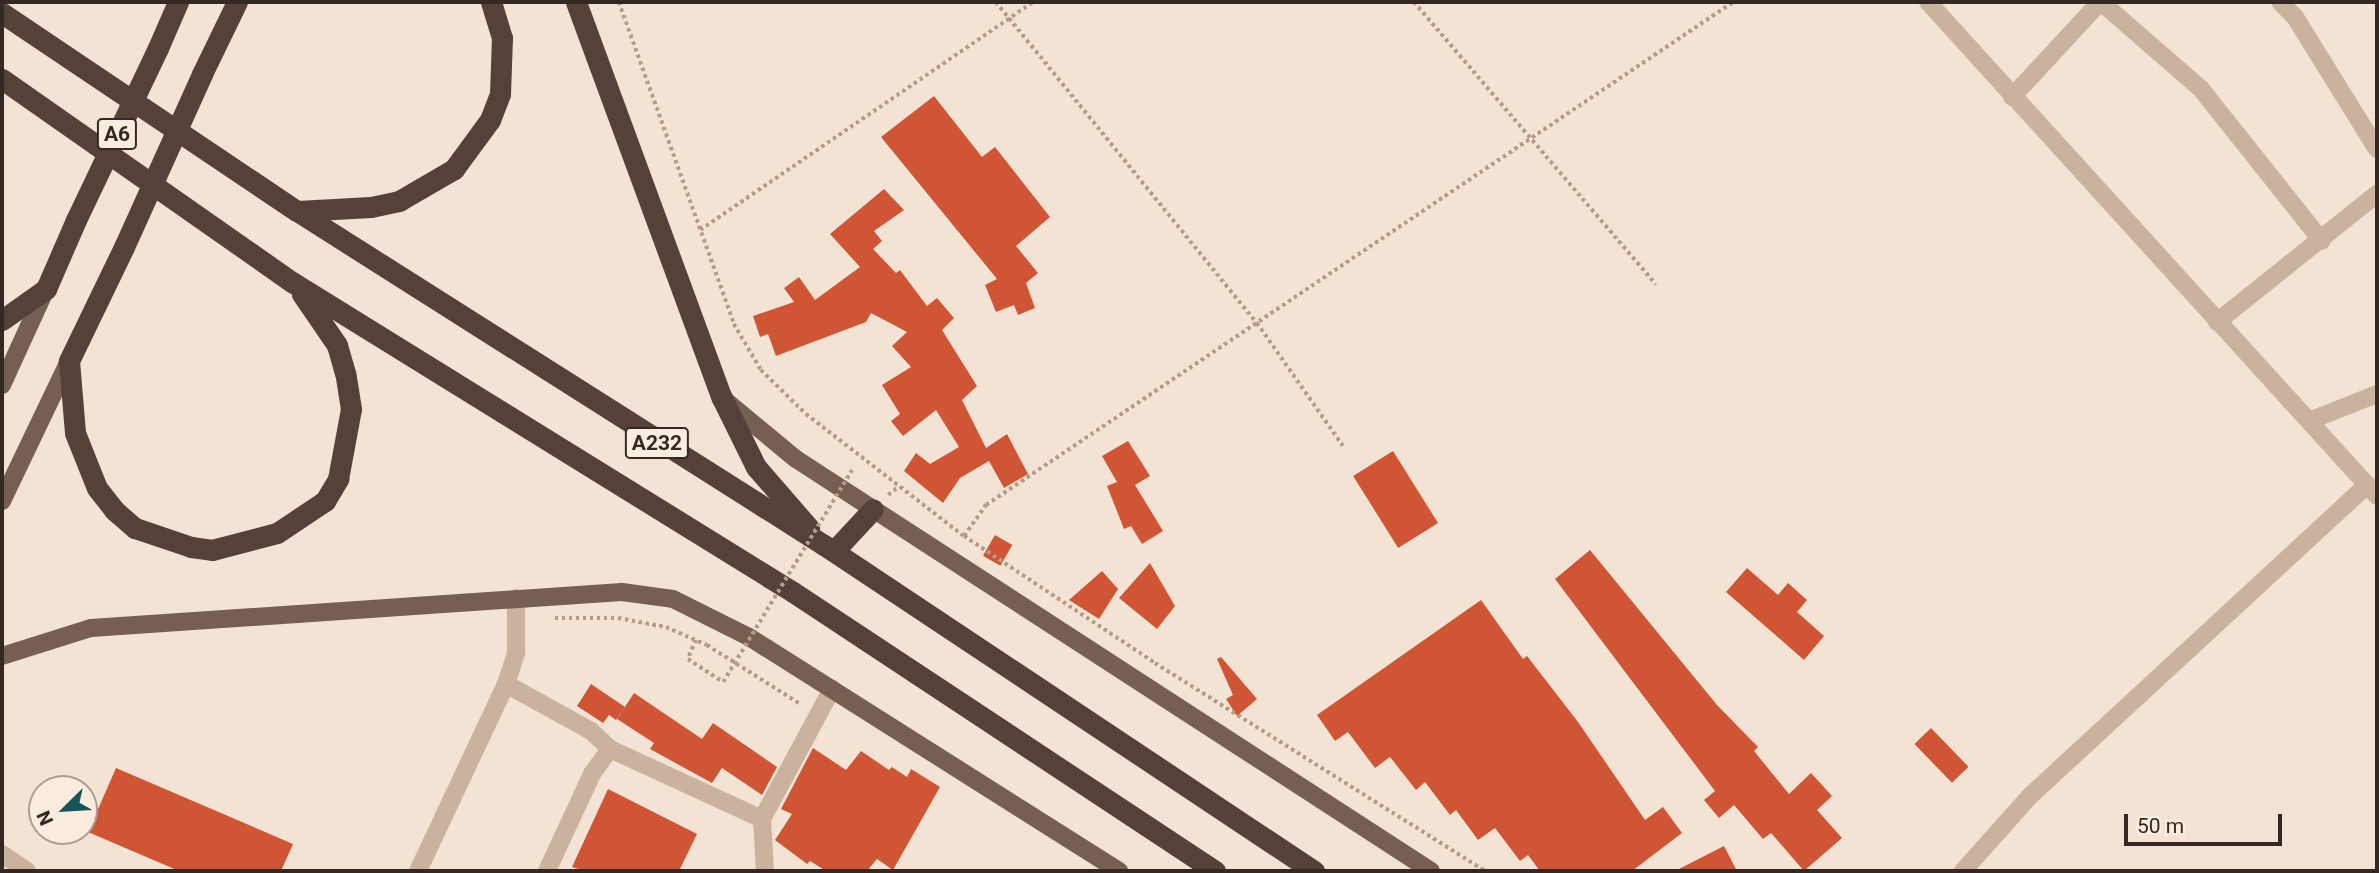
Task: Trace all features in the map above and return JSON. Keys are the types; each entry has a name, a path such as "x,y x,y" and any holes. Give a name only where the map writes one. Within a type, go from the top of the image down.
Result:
{"highway":[{"name":"A6","path":"46,289 178,2"},
{"name":"A6","path":"69,361 237,2"},
{"path":"297,211 371,207 399,201 454,169 490,120 500,94 502,38 491,2"},
{"path":"576,2 722,398 756,467 829,548 873,509"},
{"name":"A232","path":"2,13 297,211 829,548 1314,871"},
{"name":"A232","path":"2,79 292,282 793,592 1215,871"},
{"path":"2,88 39,103"},
{"path":"69,361 71,411 84,459 97,488 135,528 212,550 277,533 325,501 338,479 351,410 337,345 292,282"},
{"path":"2,320 46,289"}],"main road":[{"path":"2,385 46,289"},
{"path":"2,501 69,361"},
{"path":"722,398 796,459 1431,871"},
{"path":"2,656 91,628 622,592 673,599 749,637 1119,871"}],"street":[{"path":"1928,2 2372,490 2030,796 1963,871"},
{"path":"2012,97 2101,2 2201,89 2322,240"},
{"path":"2280,2 2295,17 2377,149"},
{"path":"2217,322 2377,194"},
{"path":"2309,421 2377,394"},
{"path":"418,871 506,684 516,653 516,598"},
{"path":"506,684 591,731 610,749 762,819"},
{"path":"765,871 762,819 832,690"},
{"path":"547,871 592,774 610,749"},
{"path":"2,854 27,871"}],"path":[{"path":"619,2 734,324 761,370 806,414 964,536 1154,663 1485,871"},
{"path":"996,2 1257,323 1343,446"},
{"path":"699,230 1033,2"},
{"path":"1414,2 1656,284"},
{"path":"964,536 986,505 1733,2"},
{"path":"696,640 688,659 723,682 852,470"},
{"path":"890,496 900,486"},
{"path":"517,618 618,618 666,627 696,640 819,715"}],"building":[{"path":"934,96 982,157 995,147 1050,217 1016,246 1038,273 1026,283 1035,308 1018,315 1014,305 996,312 985,285 997,279 881,137"},
{"path":"884,189 904,210 874,231 882,241 873,249 896,273 900,270 927,306 937,298 954,318 942,330 977,386 962,400 986,448 1007,434 1028,474 1004,488 989,461 960,478 943,503 904,471 916,453 930,464 959,447 936,410 903,436 891,421 900,414 882,385 911,367 892,346 907,332 871,313 866,322 776,356 768,334 760,337 753,316 794,302 784,288 799,277 815,300 860,267 830,234"},
{"path":"1128,441 1150,476 1135,485 1163,531 1142,544 1131,526 1124,529 1107,486 1117,482 1102,456"},
{"path":"1393,451 1438,523 1398,548 1353,476"},
{"path":"995,535 1012,545 1000,566 983,556"},
{"path":"1590,550 1717,705 1758,747 1754,751 1789,794 1811,773 1832,796 1817,810 1842,838 1804,871 1771,833 1763,839 1734,805 1719,818 1704,800 1715,791 1555,579"},
{"path":"1150,563 1175,606 1157,629 1119,598"},
{"path":"1747,568 1778,595 1788,583 1807,600 1797,612 1824,636 1804,660 1726,592"},
{"path":"1102,571 1118,589 1099,619 1069,600"},
{"path":"1481,600 1523,659 1527,656 1578,722 1645,820 1663,807 1682,833 1632,871 1540,871 1528,855 1520,861 1495,828 1478,840 1456,810 1450,815 1425,782 1416,790 1390,757 1375,768 1348,732 1335,741 1317,715"},
{"path":"1221,657 1257,699 1237,716 1226,699 1233,695 1217,659"},
{"path":"591,684 625,707 616,720 609,715 603,723 577,706"},
{"path":"634,693 702,739 713,723 777,767 762,795 722,768 712,783 650,749 654,743 617,719"},
{"path":"1931,728 1969,767 1952,783 1914,744"},
{"path":"813,748 846,770 861,751 889,770 892,767 907,777 911,769 940,787 893,870 877,859 867,871 826,871 810,861 807,864 775,840 792,814 781,809"},
{"path":"116,768 293,844 281,871 179,871 98,836 98,809"},
{"path":"608,789 697,834 679,871 585,871 572,867"},
{"path":"1724,846 1737,871 1675,871"}]}
